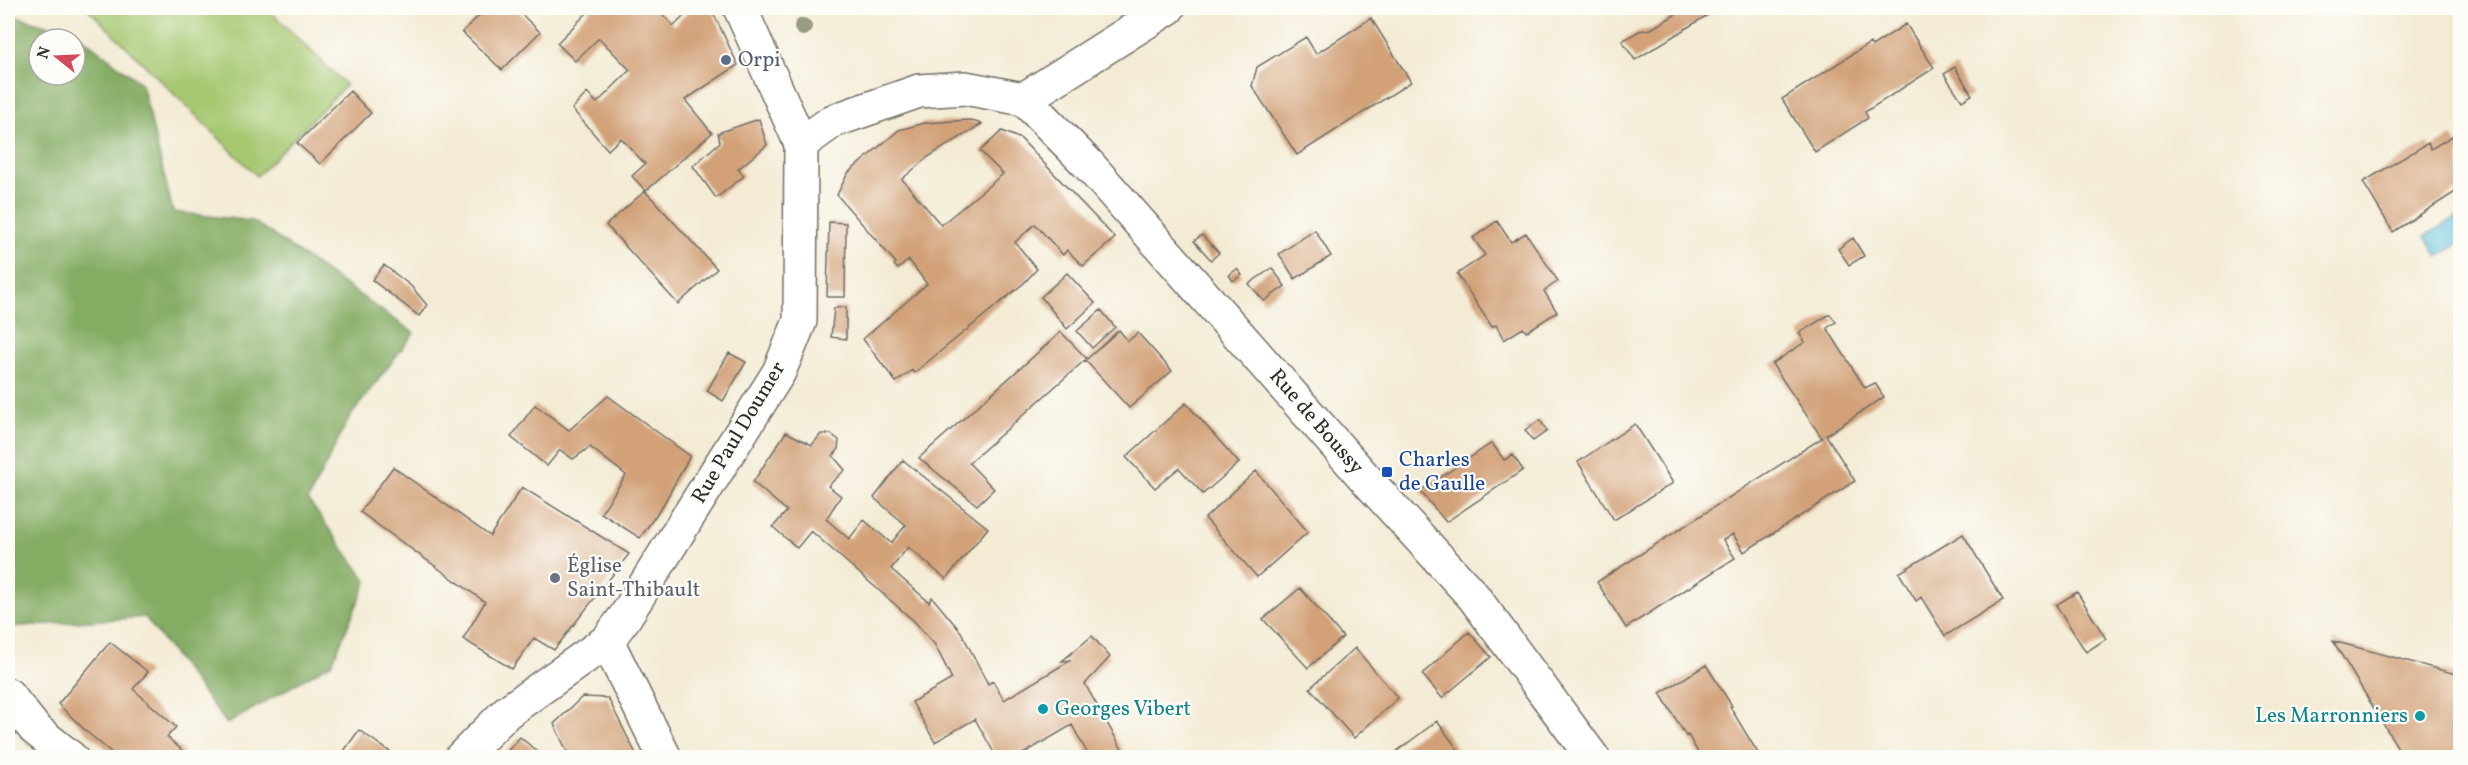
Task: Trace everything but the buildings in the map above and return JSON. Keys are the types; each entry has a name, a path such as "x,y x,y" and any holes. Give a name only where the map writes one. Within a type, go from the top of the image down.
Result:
{"street":[{"path":"740,8 801,144 833,121 919,91 965,88 1024,99 1168,8"},
{"name":"Rue de Boussy","path":"1024,99 1088,164 1365,478 1473,596 1593,758"},
{"name":"Rue Paul Doumer","path":"461,758 507,712 608,641 779,372 800,321 801,144"},
{"path":"608,641 665,758"},
{"path":"8,695 35,729 71,758"}],"green space":[{"path":"87,8 267,8 346,85 257,176"},
{"path":"8,14 53,27 27,27 27,87 87,87 87,42 142,84 173,212 253,221 414,333 349,418 308,500 367,581 332,663 227,724 145,617 8,627"}],"water":[{"path":"2460,215 2460,243 2438,257 2425,236"}],"place":[{"name":"Orpi","path":"726,60"},
{"name":"Charles de Gaulle","path":"1387,472"},
{"name":"Église Saint-Thibault","path":"555,578"},
{"name":"Georges Vibert","path":"1043,709"},
{"name":"Les Marronniers","path":"2420,716"}]}
